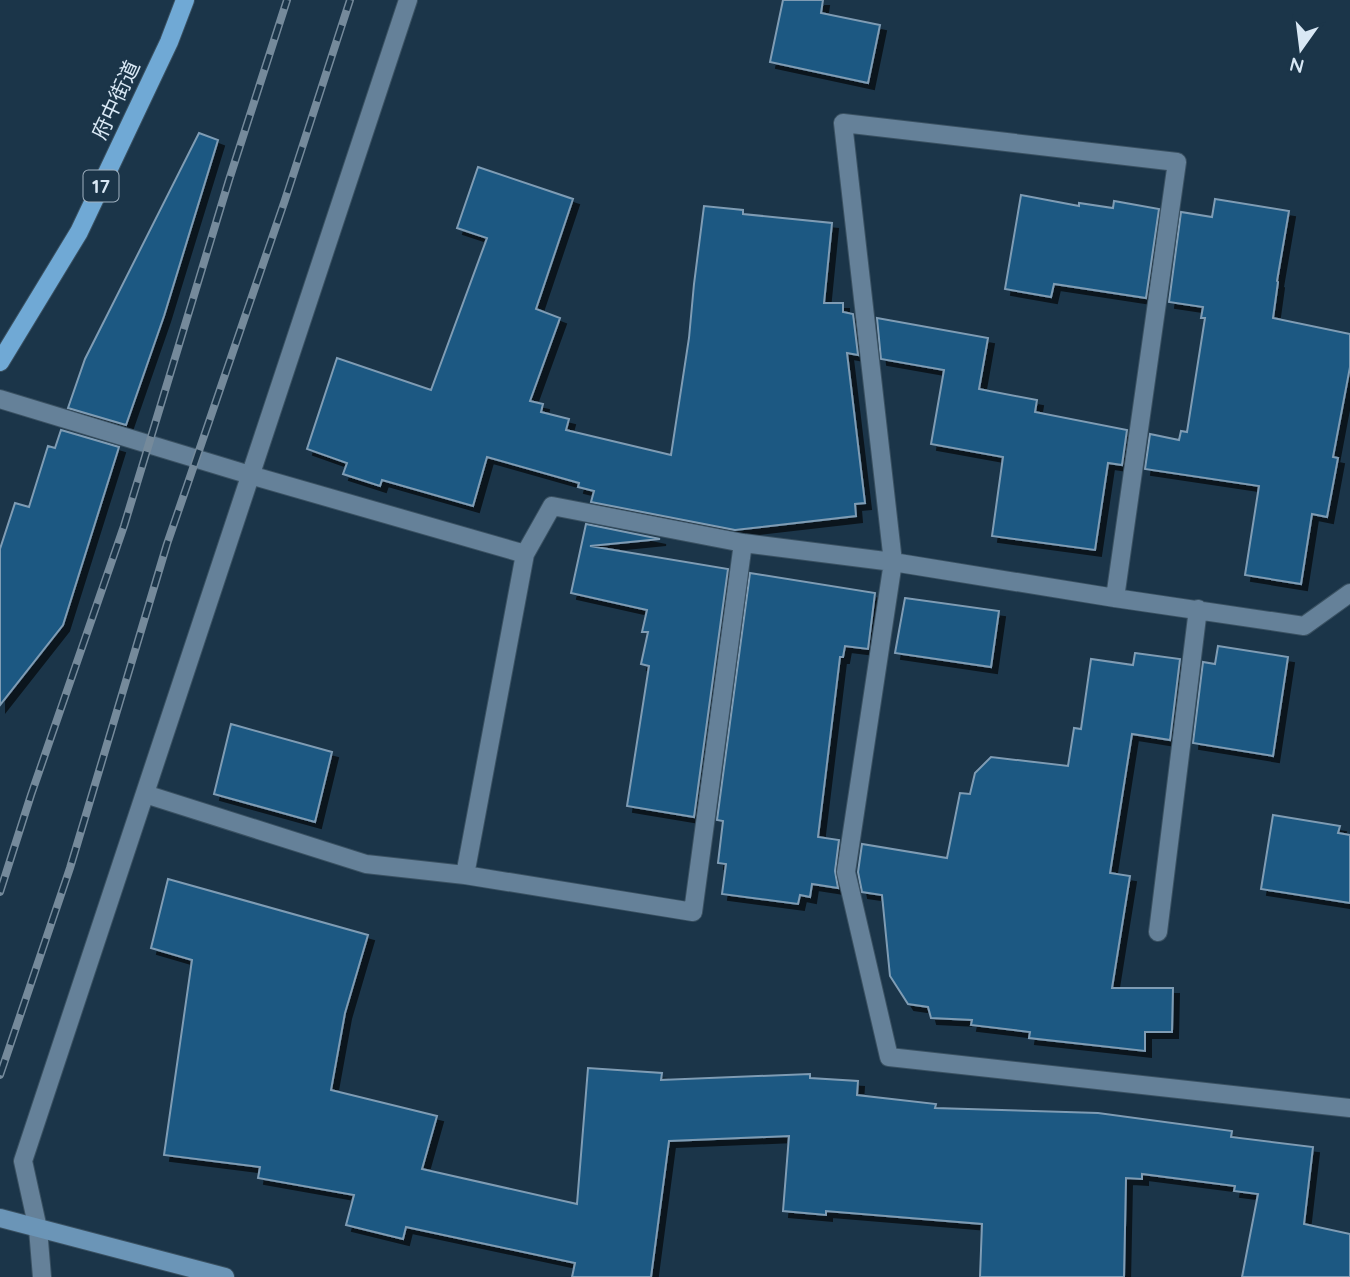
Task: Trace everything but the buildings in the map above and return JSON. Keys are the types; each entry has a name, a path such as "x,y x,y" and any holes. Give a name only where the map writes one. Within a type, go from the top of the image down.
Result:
{"main road":[{"name":"府中街道","path":"0,362 79,232 169,42 185,0"}],"street":[{"path":"42,1277 38,1228 23,1161 408,0"},
{"path":"1115,598 1177,162 843,122 893,562 846,872 889,1057 1350,1108"},
{"path":"0,399 250,475 525,554"},
{"path":"465,875 525,554 552,506 743,543 893,562 1304,626 1350,593"},
{"path":"145,794 366,864 465,875 692,912 743,543"},
{"path":"1158,932 1198,609"},
{"path":"0,1218 225,1277"}],"railway":[{"path":"0,892 124,526 229,180 287,0"},
{"path":"0,1075 70,868 167,544 285,200 350,0"}]}
